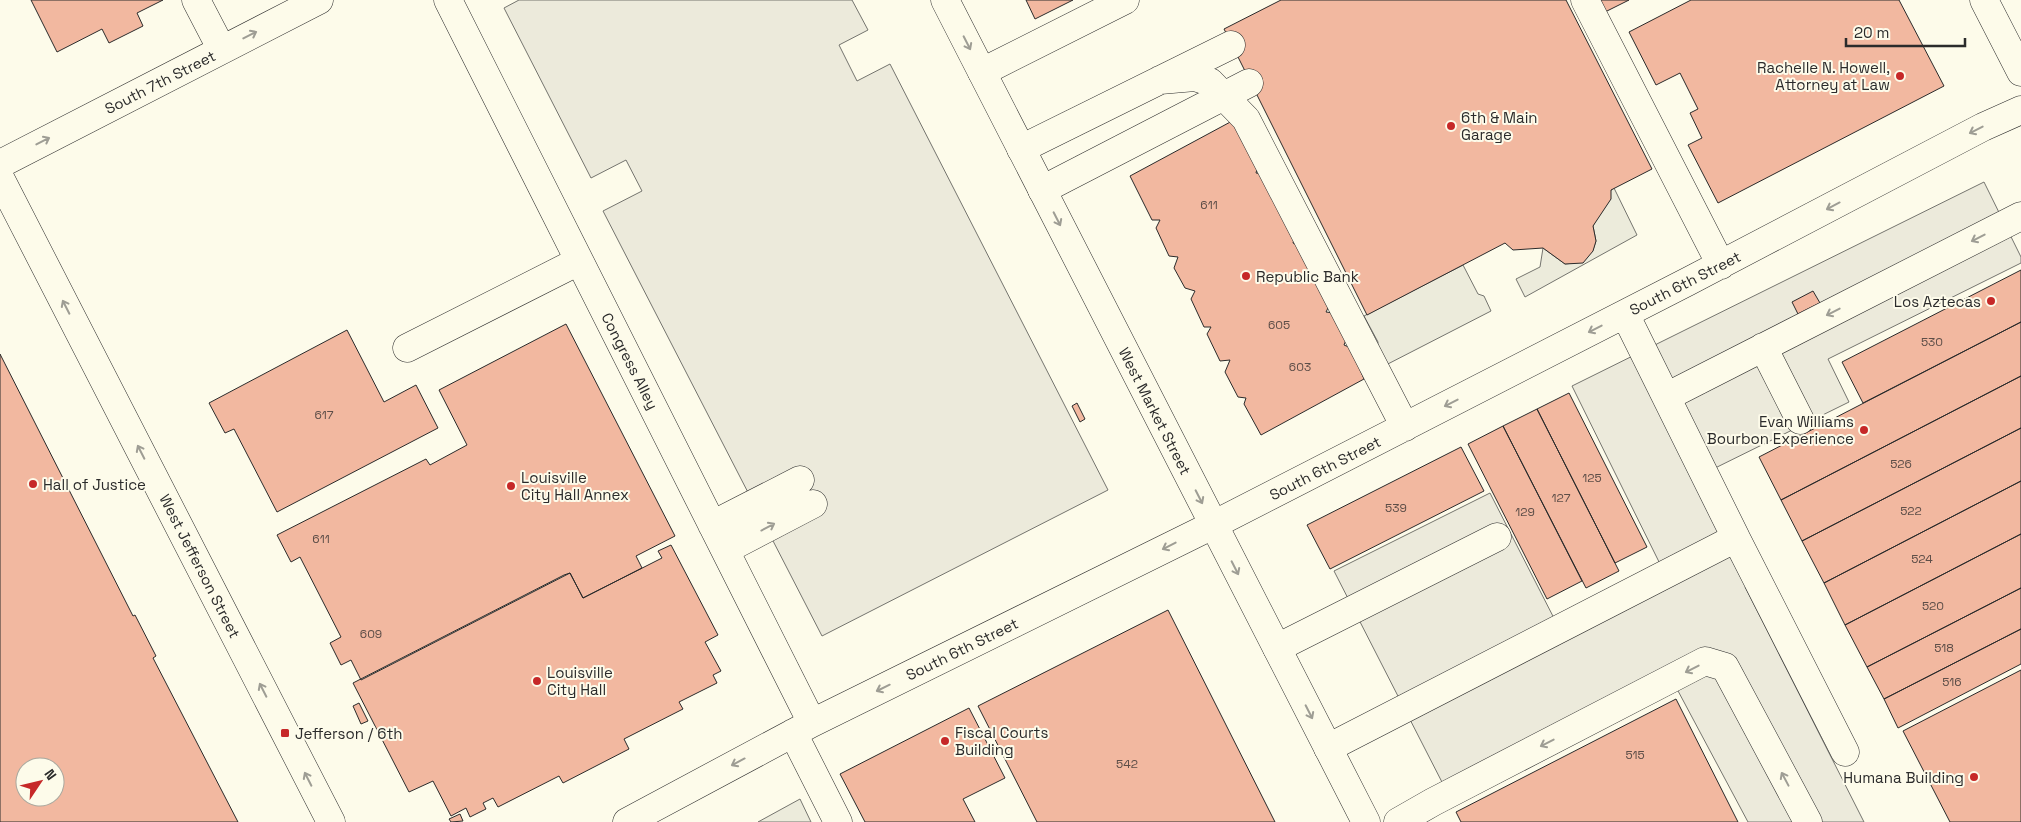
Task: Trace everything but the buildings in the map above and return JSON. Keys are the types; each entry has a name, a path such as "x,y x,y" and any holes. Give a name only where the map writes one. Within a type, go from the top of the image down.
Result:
{"street":[{"path":"196,0 222,50"},
{"name":"South 7th Street","path":"0,164 320,0"},
{"name":"Congress Alley","path":"448,0 725,550 803,728 838,822"},
{"name":"West Market Street","path":"945,0 1366,822"},
{"path":"982,72 1125,0"},
{"path":"1585,0 1721,265"},
{"path":"1984,0 2021,72"},
{"path":"1021,150 1231,45"},
{"path":"1160,80 1194,77 1210,82 1246,119 1405,427"},
{"path":"1042,190 1250,82"},
{"name":"South 6th Street","path":"627,822 803,728 1405,427 1721,265 1983,127 2021,110"},
{"name":"West Jefferson Street","path":"0,178 331,822"},
{"path":"1666,397 2021,216"},
{"path":"407,348 580,260"},
{"path":"1625,314 1845,752"},
{"path":"1763,348 1800,420"},
{"path":"712,525 800,480"},
{"path":"725,550 813,504"},
{"path":"1276,648 1497,537"},
{"path":"1328,748 1736,538"},
{"path":"1398,822 1705,661 1725,667 1808,822"}],"shaded area":[{"path":"519,0 852,0 868,30 839,45 857,81 890,64 1108,490 822,636 603,211 642,191 626,160 591,178 504,8"},
{"path":"1984,182 2021,257 2021,263 1828,359 1849,402 1705,473 1758,580 1745,587 1864,822 1748,822 1669,674 1445,788 1334,571 1490,493 1559,628 1665,574 1572,386"},
{"path":"1614,188 1637,235 1525,297 1516,279 1540,267 1543,248 1565,264 1583,262 1593,250 1596,241 1593,226 1611,190"},
{"path":"1463,265 1478,294 1484,296 1491,311 1382,367 1377,355 1378,342 1364,316"},
{"path":"800,799 811,822 758,822"}],"place":[{"name":"Rachelle N. Howell, Attorney at Law","path":"1900,76"},
{"name":"6th & Main Garage","path":"1451,126"},
{"name":"Republic Bank","path":"1246,276"},
{"name":"Los Aztecas","path":"1991,301"},
{"name":"Evan Williams Bourbon Experience","path":"1864,430"},
{"name":"Hall of Justice","path":"33,484"},
{"name":"Louisville City Hall Annex","path":"511,486"},
{"name":"Louisville City Hall","path":"537,681"},
{"name":"Jefferson / 6th","path":"285,733"},
{"name":"Fiscal Courts Building","path":"945,741"},
{"name":"Humana Building","path":"1974,777"}]}
